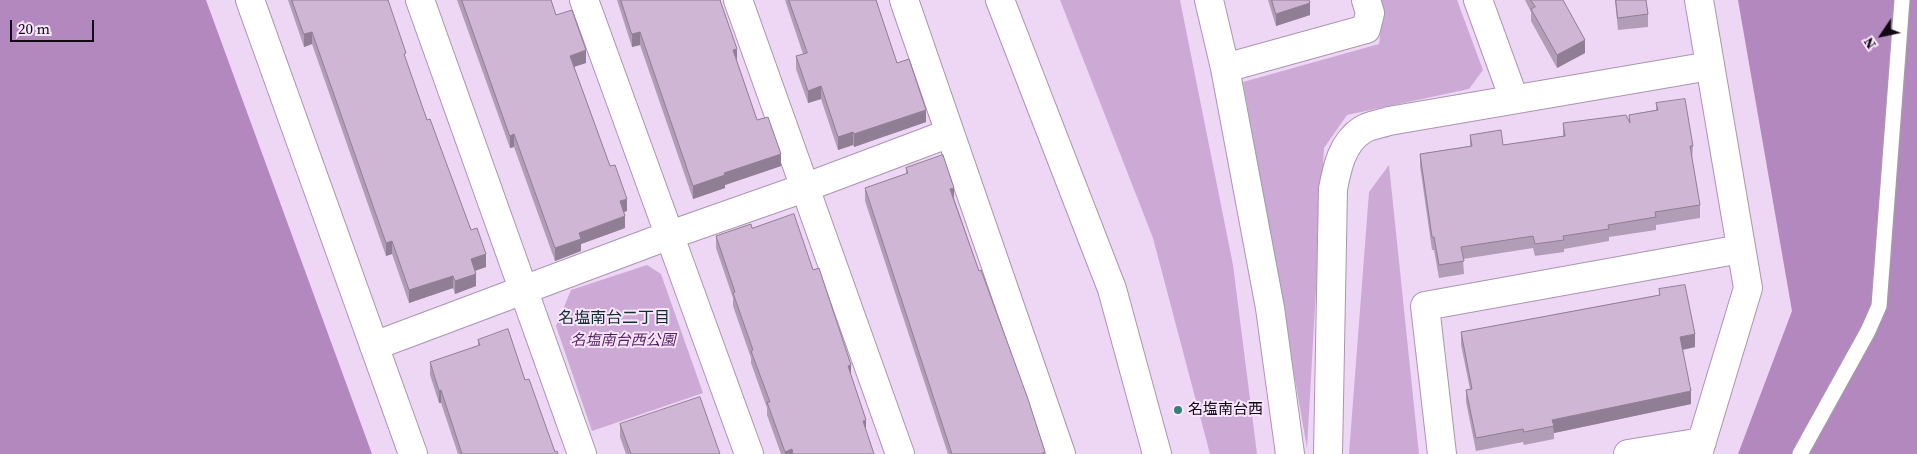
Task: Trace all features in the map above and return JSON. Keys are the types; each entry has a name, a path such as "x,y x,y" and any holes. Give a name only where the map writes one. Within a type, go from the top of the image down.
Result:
{"street":[{"path":"250,0 413,454"},
{"path":"420,0 582,454"},
{"path":"584,0 749,454"},
{"path":"738,0 900,454"},
{"path":"904,0 1061,454"},
{"path":"1000,0 1112,289 1158,454"},
{"path":"1209,0 1225,68 1270,308 1290,454"},
{"path":"1225,68 1366,29 1370,13 1366,0"},
{"path":"1478,0 1514,99"},
{"path":"1628,454 1700,448 1748,288 1699,0"},
{"path":"1328,454 1334,190 1337,164 1348,144 1363,129 1389,121 1710,66"},
{"path":"374,346 950,133"},
{"path":"1442,454 1425,306 1741,249"}],"lane":[{"path":"1800,454 1868,331 1879,306 1902,0"}],"green space":[{"path":"1060,0 1180,0 1233,265 1257,454 1210,454 1153,238"},
{"path":"1381,0 1457,0 1483,70 1469,89 1347,115 1324,148 1307,448 1243,82 1379,44 1383,6"},
{"path":"1389,165 1419,454 1349,454 1369,192"},
{"name":"名塩南台西公園","path":"647,265 661,274 703,393 592,431 556,326 571,290"}],"shaded area":[{"path":"0,0 206,0 372,454 0,454"},
{"path":"1738,0 1917,0 1917,454 1738,454 1792,311"}],"building":[{"path":"292,0 388,0 427,120 430,119 471,230 477,228 486,254 471,259 476,274 455,281 453,276 409,290 392,241 386,243 312,32 304,34"},
{"path":"462,0 551,0 556,15 572,10 586,50 570,56 610,166 615,165 627,199 620,201 625,216 579,233 581,239 555,248 514,134 510,136"},
{"path":"621,0 720,0 737,49 733,50 757,120 768,117 781,154 724,173 725,175 693,186 640,32 632,34"},
{"path":"789,0 876,0 897,63 909,59 926,110 854,134 853,132 838,137 821,86 808,91 796,56 807,53"},
{"path":"1272,0 1309,0 1310,3 1276,14"},
{"path":"1531,0 1563,0 1585,40 1557,55 1531,9 1535,7"},
{"path":"1616,0 1646,0 1648,14 1618,18"},
{"path":"1685,99 1693,146 1690,146 1700,205 1655,212 1656,217 1608,225 1609,229 1563,236 1564,240 1535,244 1533,236 1461,247 1464,261 1439,265 1434,237 1432,237 1420,154 1472,146 1470,135 1501,130 1503,145 1565,136 1563,123 1626,115 1630,123 1629,115 1658,110 1656,103"},
{"path":"943,155 954,188 950,189 1028,399 1045,452 1041,454 952,454 865,188 908,173 906,168"},
{"path":"794,214 813,270 819,268 851,365 848,366 866,420 863,421 874,454 793,454 792,449 785,452 767,402 770,402 751,351 753,350 716,236 751,224 752,228"},
{"path":"1685,285 1695,334 1680,337 1691,391 1552,420 1554,426 1524,432 1523,429 1476,438 1466,390 1472,389 1461,332 1660,295 1659,289"},
{"path":"508,329 525,380 529,379 555,452 557,451 558,454 462,454 430,362 480,345 478,340"},
{"path":"700,397 720,454 631,454 620,424"}],"place":[{"name":"名塩南台西","path":"1178,410"}],"district":[{"name":"名塩南台二丁目","path":"614,319"}]}
